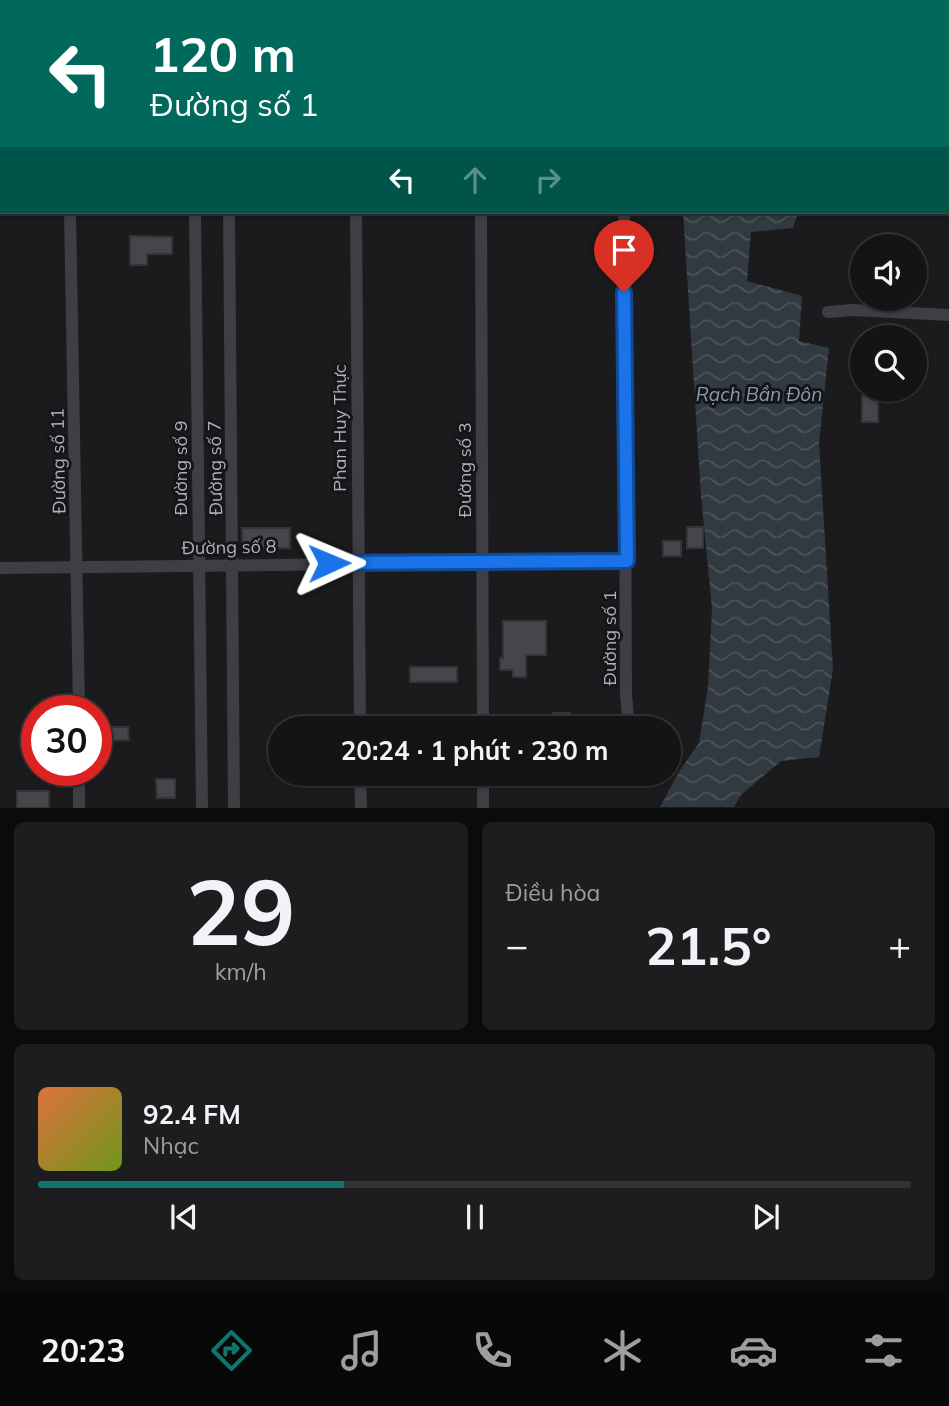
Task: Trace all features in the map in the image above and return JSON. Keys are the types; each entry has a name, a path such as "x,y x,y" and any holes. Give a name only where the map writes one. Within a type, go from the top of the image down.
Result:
{"street":[{"name":"Đường số 11","path":"70,214 79,695"},
{"name":"Đường số 9","path":"195,214 202,807"},
{"name":"Đường số 7","path":"229,214 234,807"},
{"name":"Phan Huy Thực","path":"356,214 360,716"},
{"name":"Đường số 3","path":"481,214 483,716"},
{"name":"Đường số 1","path":"624,214 628,716"},
{"path":"828,312 853,310 949,315"},
{"name":"Đường số 8","path":"0,568 627,561"},
{"path":"79,786 79,807"},
{"path":"360,786 361,807"},
{"path":"483,786 483,807"}],"water":[{"name":"Rạch Bần Đôn","path":"683,214 797,214 793,228 751,232 747,281 802,296 799,341 829,348 819,443 833,669 819,757 781,761 741,795 734,807 660,807 671,786 681,786 681,769 699,743 708,687 712,608 701,496"}],"building":[{"path":"130,236 172,237 172,254 147,254 147,265 130,265"},
{"path":"862,402 878,402 878,422 862,422"},
{"path":"687,527 703,527 703,548 687,548"},
{"path":"242,528 290,528 290,548 242,549"},
{"path":"663,541 681,541 681,556 663,556"},
{"path":"503,621 546,621 546,655 526,655 526,677 513,677 513,670 500,670 500,658 503,658"},
{"path":"410,667 457,667 457,682 410,682"},
{"path":"553,713 570,713 570,716 553,716"},
{"path":"112,727 128,727 129,740 112,741"},
{"path":"156,779 175,779 175,798 157,798"},
{"path":"17,791 49,791 49,808 17,808"}],"route":[{"path":"329,563 627,561 624,292"}]}
